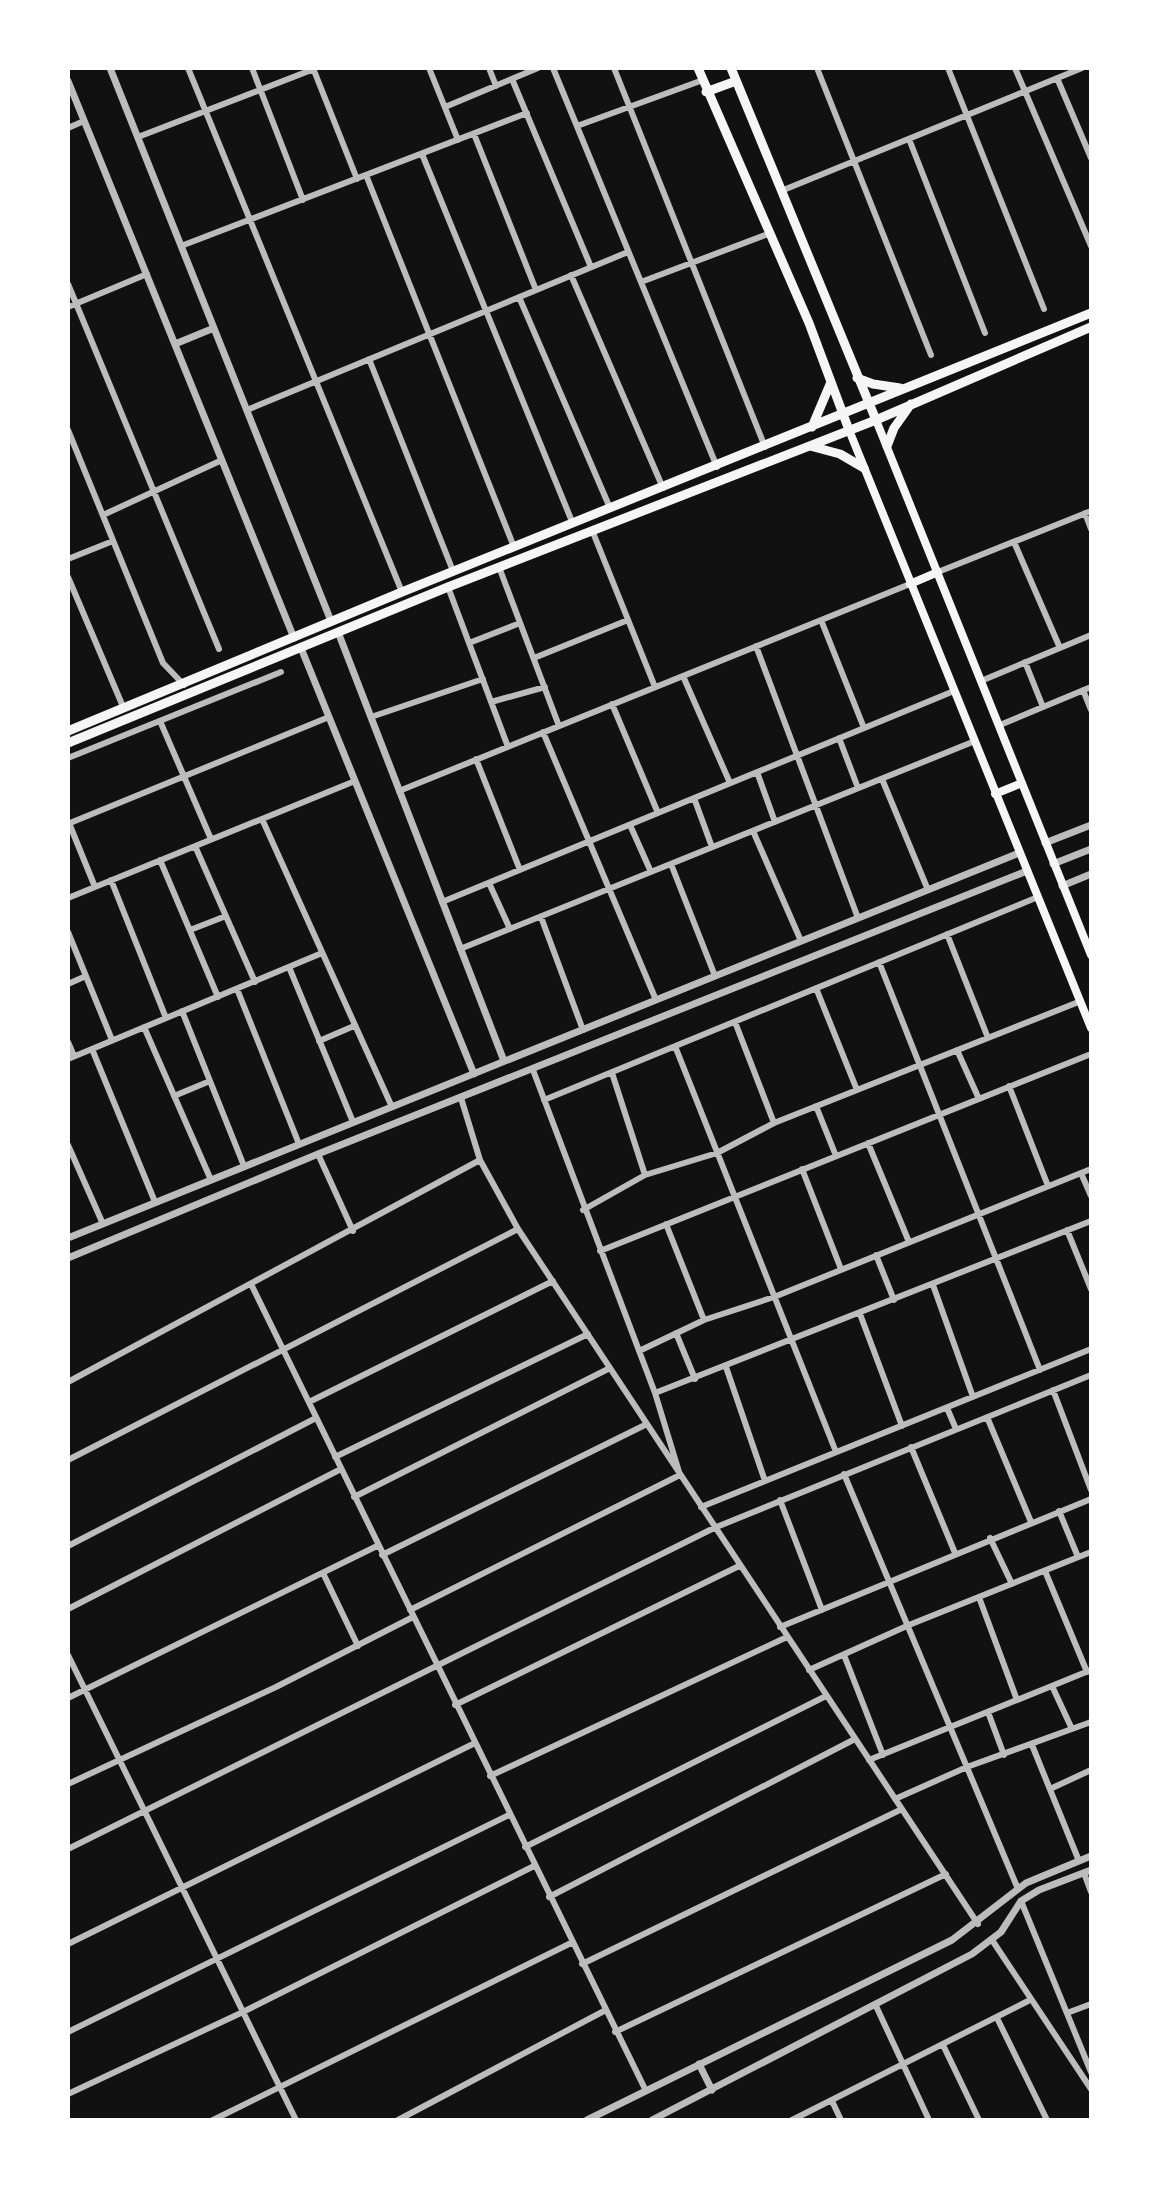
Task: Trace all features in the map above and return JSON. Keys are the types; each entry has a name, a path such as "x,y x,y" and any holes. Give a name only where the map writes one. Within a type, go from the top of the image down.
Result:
{"main road":[{"path":"698,68 831,382 1091,1028"},
{"path":"731,68 1091,955"},
{"path":"706,92 736,81"},
{"path":"68,743 331,621 1091,313"},
{"path":"68,731 301,648 448,587 876,420 1091,327"},
{"path":"857,378 873,384 907,388"},
{"path":"811,427 831,382"},
{"path":"887,446 894,428 914,401"},
{"path":"810,446 840,454 864,468"},
{"path":"910,584 938,572"},
{"path":"995,794 1022,783"}],"street":[{"path":"110,68 331,621"},
{"path":"188,68 402,592"},
{"path":"252,68 303,200"},
{"path":"429,68 458,140"},
{"path":"489,68 496,86"},
{"path":"445,107 538,68"},
{"path":"553,68 717,467"},
{"path":"614,68 765,447"},
{"path":"817,68 931,355"},
{"path":"948,68 1044,309"},
{"path":"1015,68 1091,246"},
{"path":"138,137 314,69 357,179"},
{"path":"781,191 1079,69"},
{"path":"1057,78 1091,158"},
{"path":"512,79 591,267"},
{"path":"577,126 703,80"},
{"path":"68,81 294,638"},
{"path":"181,246 527,113"},
{"path":"68,128 84,121"},
{"path":"474,134 536,290"},
{"path":"909,139 985,333"},
{"path":"422,154 573,524"},
{"path":"366,175 514,547"},
{"path":"641,282 768,234"},
{"path":"247,410 628,252"},
{"path":"68,307 147,274"},
{"path":"571,275 663,488"},
{"path":"68,284 219,649"},
{"path":"519,297 610,508"},
{"path":"175,344 214,328"},
{"path":"369,359 453,571"},
{"path":"68,430 163,663 185,690 191,708"},
{"path":"103,515 222,460"},
{"path":"938,572 1088,512 1091,529"},
{"path":"592,530 655,687"},
{"path":"68,559 113,541"},
{"path":"1014,542 1060,648"},
{"path":"499,567 559,726"},
{"path":"68,577 124,709"},
{"path":"399,791 910,584"},
{"path":"448,587 508,747"},
{"path":"534,658 628,620"},
{"path":"821,620 864,728"},
{"path":"469,643 520,623"},
{"path":"338,632 504,1061"},
{"path":"981,681 1091,636"},
{"path":"756,646 858,918"},
{"path":"301,648 474,1074"},
{"path":"1025,662 1043,707"},
{"path":"68,758 281,672"},
{"path":"683,676 730,783"},
{"path":"371,717 483,679"},
{"path":"491,702 545,687"},
{"path":"1000,725 1091,687"},
{"path":"1083,690 1091,710"},
{"path":"442,902 954,691"},
{"path":"612,704 658,813"},
{"path":"95,887 69,821 329,717"},
{"path":"160,721 211,839"},
{"path":"543,732 656,1000"},
{"path":"839,738 858,788"},
{"path":"460,949 975,741"},
{"path":"476,759 520,870"},
{"path":"757,772 775,822"},
{"path":"882,779 928,890"},
{"path":"68,898 355,781"},
{"path":"694,798 712,847"},
{"path":"262,819 392,1107"},
{"path":"630,825 651,872"},
{"path":"1045,843 1091,825"},
{"path":"753,831 801,941"},
{"path":"195,846 255,982"},
{"path":"1053,864 1091,849"},
{"path":"68,1238 1019,853"},
{"path":"160,860 218,997"},
{"path":"671,864 715,976"},
{"path":"68,1258 318,1154 1027,871"},
{"path":"1062,886 1091,874"},
{"path":"111,880 166,1018"},
{"path":"489,883 510,929"},
{"path":"544,1100 1038,897"},
{"path":"190,930 226,916"},
{"path":"541,917 583,1030"},
{"path":"68,932 112,1040"},
{"path":"947,934 988,1038"},
{"path":"68,1042 71,1057 322,953"},
{"path":"879,962 1040,1370"},
{"path":"289,967 353,1122"},
{"path":"68,984 86,976"},
{"path":"816,988 857,1090"},
{"path":"237,989 299,1144"},
{"path":"583,1210 645,1175 717,1153 774,1123 1081,1001"},
{"path":"182,1011 244,1166"},
{"path":"624,1013 631,1031"},
{"path":"735,1022 774,1123"},
{"path":"319,1041 354,1026"},
{"path":"144,1027 211,1180"},
{"path":"675,1046 836,1452"},
{"path":"92,1049 155,1202"},
{"path":"957,1050 979,1099"},
{"path":"600,1251 1091,1054"},
{"path":"533,1070 583,1210 655,1393 680,1475"},
{"path":"612,1073 645,1175"},
{"path":"174,1096 210,1081"},
{"path":"1009,1086 1048,1186"},
{"path":"461,1098 480,1160 518,1229 978,1924"},
{"path":"816,1106 836,1156"},
{"path":"868,1143 909,1242"},
{"path":"68,1145 103,1224"},
{"path":"318,1154 353,1231"},
{"path":"68,1382 252,1286 480,1160"},
{"path":"802,1169 841,1269"},
{"path":"639,1351 704,1320 774,1297 1091,1169"},
{"path":"1081,1173 1091,1196"},
{"path":"114,1219 121,1237"},
{"path":"655,1393 1091,1221"},
{"path":"666,1224 704,1320"},
{"path":"68,1460 518,1229"},
{"path":"1067,1230 1091,1289"},
{"path":"876,1255 894,1300"},
{"path":"309,1402 553,1281"},
{"path":"933,1285 973,1397"},
{"path":"252,1286 604,2011 646,2091"},
{"path":"860,1314 902,1426"},
{"path":"676,1333 695,1379"},
{"path":"335,1457 588,1334"},
{"path":"701,1507 1091,1349"},
{"path":"726,1367 765,1481"},
{"path":"354,1497 610,1368"},
{"path":"68,1849 714,1528 1091,1375"},
{"path":"1053,1390 1091,1490"},
{"path":"947,1408 956,1429"},
{"path":"987,1417 1031,1522"},
{"path":"68,1546 316,1418"},
{"path":"382,1555 647,1424"},
{"path":"911,1447 955,1553"},
{"path":"68,1609 341,1469"},
{"path":"844,1474 1018,1889"},
{"path":"68,1784 358,1646 412,1613 680,1475"},
{"path":"780,1627 1091,1499"},
{"path":"780,1500 822,1610"},
{"path":"1059,1511 1078,1557"},
{"path":"990,1538 1012,1584"},
{"path":"68,1698 377,1546"},
{"path":"809,1670 909,1625 980,1600 1091,1552"},
{"path":"455,1705 739,1566"},
{"path":"869,1760 1089,1671 1045,1571"},
{"path":"323,1573 358,1646"},
{"path":"980,1600 1017,1700"},
{"path":"490,1776 787,1637"},
{"path":"68,1655 296,2120"},
{"path":"844,1655 883,1755"},
{"path":"1052,1686 1072,1729"},
{"path":"525,1847 826,1696"},
{"path":"988,1712 1004,1755"},
{"path":"895,1799 967,1767 1091,1722"},
{"path":"549,1897 855,1739"},
{"path":"68,1944 183,1890 475,1743"},
{"path":"1032,1745 1079,1861"},
{"path":"1050,1789 1091,1770"},
{"path":"582,1964 902,1809"},
{"path":"68,2032 509,1815"},
{"path":"587,2120 952,1940 978,1924 1018,1889 1091,1856"},
{"path":"68,2094 243,2012 534,1866"},
{"path":"655,2119 876,2006 992,1940 1021,1901 1088,1872 1091,1892"},
{"path":"615,2032 946,1874"},
{"path":"1021,1901 1067,2013 1088,2055 1091,2072"},
{"path":"992,1940 1091,2089"},
{"path":"213,2120 571,1943"},
{"path":"792,2120 1030,2000"},
{"path":"1067,2013 1091,2004"},
{"path":"876,2006 929,2120"},
{"path":"398,2120 604,2011"},
{"path":"997,2018 1047,2120"},
{"path":"943,2045 979,2120"},
{"path":"699,2064 712,2090"},
{"path":"832,2101 841,2120"}]}
